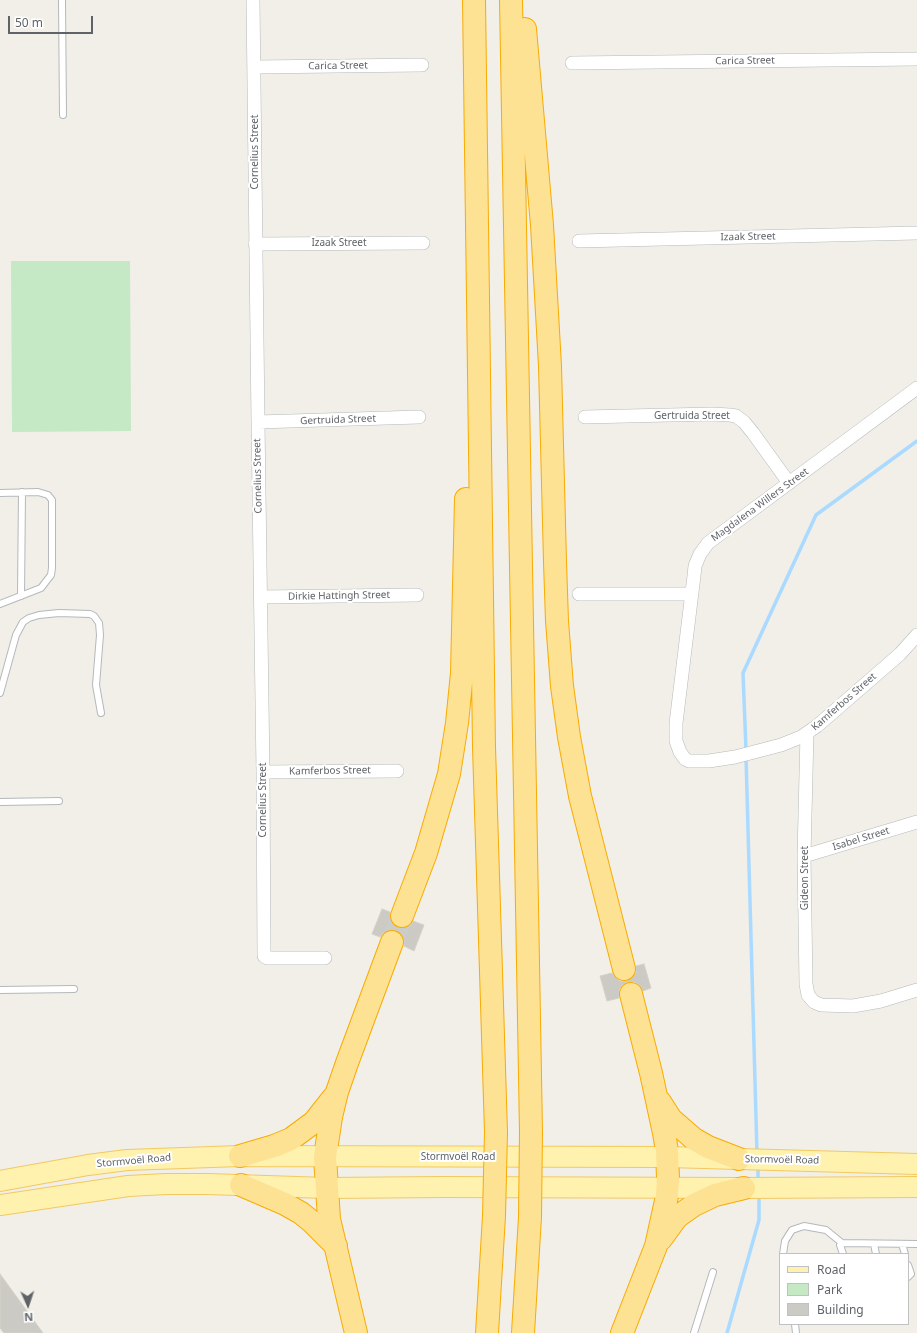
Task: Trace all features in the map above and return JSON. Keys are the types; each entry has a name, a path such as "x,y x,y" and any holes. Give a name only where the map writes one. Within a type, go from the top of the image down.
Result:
{"highway":[{"path":"474,0 484,747 496,1132 494,1216 487,1333"},
{"path":"511,0 532,1132 530,1217 523,1333"},
{"path":"521,0 530,78 532,122 542,225 550,366 557,620 562,686 569,737 580,796 624,969"},
{"path":"402,916 426,853 449,774 457,723 462,673 476,112"},
{"path":"356,1333 329,1219 325,1156 331,1117 347,1063 392,942"},
{"path":"622,1333 656,1246 668,1187 668,1157 664,1133 657,1098 631,994"},
{"path":"240,1156 274,1146 291,1139 314,1122 338,1092"},
{"path":"657,1098 672,1119 688,1135 708,1147 740,1159"},
{"path":"241,1185 301,1213 336,1246"},
{"path":"656,1246 673,1222 688,1209 715,1195 745,1188"}],"main road":[{"name":"Stormvoël Road","path":"0,1181 88,1165 127,1160 240,1156 668,1157 917,1164"},
{"path":"0,1205 128,1186 173,1184 326,1188 917,1187"},
{"path":"0,1214 24,1209 52,1198"}],"street":[{"name":"Cornelius Street","path":"253,0 264,957 325,958"},
{"name":"Carica Street","path":"572,63 917,59"},
{"name":"Carica Street","path":"254,67 422,65"},
{"name":"Izaak Street","path":"579,241 917,233"},
{"name":"Izaak Street","path":"255,244 423,243"},
{"name":"Magdalena Willers Street","path":"689,761 685,759 680,752 676,741 676,731 695,566 700,554 708,543 917,388"},
{"name":"Gertruida Street","path":"585,417 712,414 736,416 753,432 789,484"},
{"name":"Gertruida Street","path":"258,422 419,417"},
{"path":"579,594 692,594"},
{"name":"Dirkie Hattingh Street","path":"261,597 416,595"},
{"name":"Kamferbos Street","path":"689,761 709,761 735,757 781,745 807,734 900,654 917,635"},
{"name":"Gideon Street","path":"807,734 804,856 806,989 808,995 814,1002 821,1005 831,1006 868,1004 917,990"},
{"name":"Kamferbos Street","path":"263,772 396,771"},
{"name":"Isabel Street","path":"804,856 917,822"}],"lane":[{"path":"62,0 63,115"},
{"path":"21,596 22,492"},
{"path":"0,493 44,493 52,500 52,568 50,575 41,588 0,604"},
{"path":"0,693 16,635 24,622 29,618 39,615 59,613 90,614 94,616 99,623 100,635 96,685 101,713"},
{"path":"0,802 59,801"},
{"path":"0,990 74,989"},
{"path":"783,1253 785,1241 792,1230 804,1226 826,1230 842,1243 917,1244"},
{"path":"842,1243 840,1245 843,1253"},
{"path":"874,1244 876,1253"},
{"path":"902,1244 905,1253"},
{"path":"694,1333 713,1272"}],"green space":[{"path":"11,261 130,261 131,431 12,432"}],"building":[{"path":"382,909 390,912 392,924 397,928 410,926 413,921 424,925 414,951 404,946 402,934 397,930 384,932 380,937 372,934"},
{"path":"644,964 651,988 643,991 635,982 628,982 622,985 619,990 619,998 607,1001 600,976 612,973 620,981 627,981 636,973 636,966"},
{"path":"0,1274 43,1333 4,1333 0,1328"}],"waterway":[{"path":"746,750 743,673 816,515 917,441"},
{"path":"746,757 757,1154"},
{"path":"758,1167 758,1182"},
{"path":"727,1333 759,1220 759,1194"}],"tunnel":[{"path":"392,942 402,916"}]}
